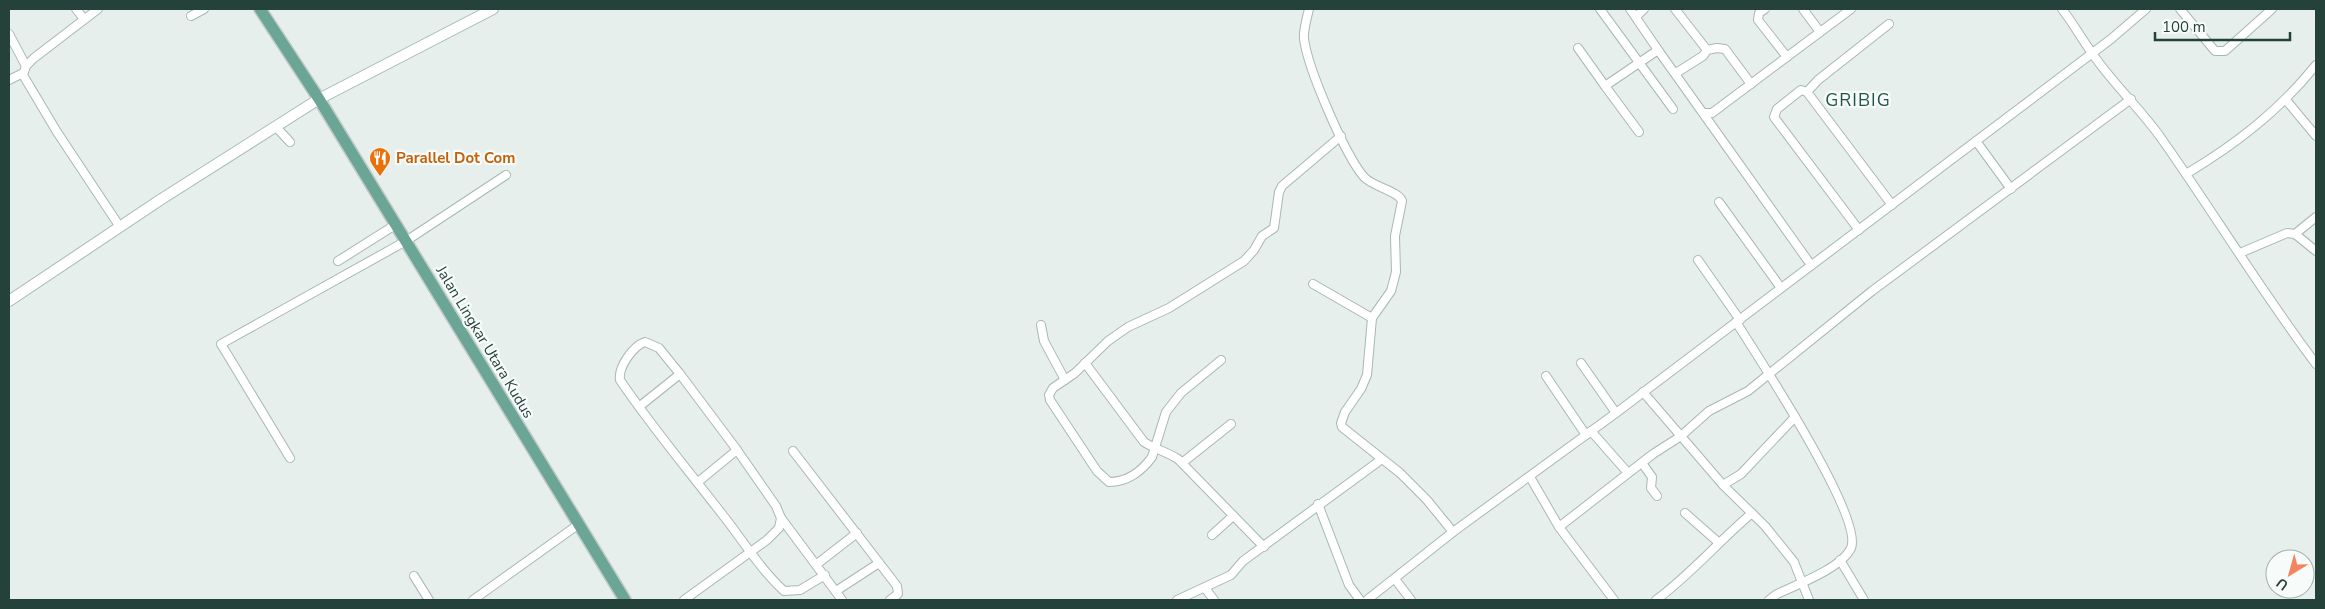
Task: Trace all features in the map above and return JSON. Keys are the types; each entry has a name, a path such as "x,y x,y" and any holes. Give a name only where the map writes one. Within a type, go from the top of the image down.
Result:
{"main road":[{"name":"Jalan Lingkar Utara Kudus","path":"260,9 319,99 626,600"},
{"path":"9,301 120,226 319,99 481,11 493,9"}],"street":[{"path":"76,9 84,20"},
{"path":"9,80 98,9"},
{"path":"191,16 204,9"},
{"path":"1309,9 1304,38 1311,65 1341,136 1364,176 1370,182 1398,195 1402,201 1396,236 1396,272 1391,291 1372,318 1366,375 1361,389 1345,412 1341,423 1342,426 1420,493 1453,532"},
{"path":"1600,9 1673,108"},
{"path":"1630,9 1811,265"},
{"path":"1636,17 1644,9"},
{"path":"1675,9 1707,50"},
{"path":"1765,9 1759,13 1758,20 1787,57"},
{"path":"1803,9 1820,32"},
{"path":"1704,113 1712,113 1851,9"},
{"path":"2062,9 2092,53 2131,99 2186,174 2273,305 2316,364"},
{"path":"1367,600 1453,532 1616,413 1892,205 2092,53 2146,9"},
{"path":"2180,9 2215,51 2225,51 2272,9"},
{"path":"1807,92 1818,80 1889,24"},
{"path":"9,34 32,92 120,226"},
{"path":"1578,48 1639,132"},
{"path":"1676,73 1703,56 1707,50 1725,49 1751,84"},
{"path":"1605,86 1658,50"},
{"path":"2186,174 2248,133 2286,100 2316,65"},
{"path":"1859,230 1774,117 1777,109 1801,90 1807,92 1892,205"},
{"path":"1559,527 1628,473 1681,436 1717,406 1742,394 1769,374 1872,291 2131,99"},
{"path":"2286,100 2316,136"},
{"path":"276,127 290,142"},
{"path":"1221,360 1181,393 1166,412 1152,457 1140,470 1118,482 1106,480 1097,471 1050,400 1050,392 1128,327 1169,308 1244,261 1254,250 1262,236 1274,228 1279,192 1282,186 1341,136"},
{"path":"1976,141 2011,188"},
{"path":"290,458 221,344 406,241 506,175"},
{"path":"1719,202 1781,288"},
{"path":"2295,234 2316,217"},
{"path":"338,261 395,225"},
{"path":"2240,253 2287,233 2295,234 2316,251"},
{"path":"1698,260 1738,321 1795,417 1833,487 1851,531 1853,541 1850,550 1840,560 1769,600"},
{"path":"1313,284 1372,318"},
{"path":"1041,325 1044,341 1065,380"},
{"path":"825,575 800,590 784,591 752,552 620,380 622,367 640,344 648,342 656,346 680,374 776,506 781,518 817,564 825,575 842,600"},
{"path":"1085,363 1144,442 1169,453 1182,463 1264,547"},
{"path":"1581,363 1616,413"},
{"path":"640,406 680,374"},
{"path":"1546,376 1589,433 1628,473"},
{"path":"1643,392 1723,486 1766,526 1794,562 1809,600"},
{"path":"1723,486 1741,474 1795,417"},
{"path":"1182,463 1231,424"},
{"path":"698,482 736,450"},
{"path":"794,451 857,533 898,591 890,600"},
{"path":"1177,600 1231,575 1243,561 1264,547 1318,504 1382,459"},
{"path":"1642,463 1652,477 1651,488 1657,496"},
{"path":"1530,477 1559,527 1614,600"},
{"path":"1318,504 1349,585 1360,600"},
{"path":"1685,513 1718,542"},
{"path":"1656,600 1676,585 1718,542 1752,513"},
{"path":"1212,535 1233,516"},
{"path":"684,600 752,552 777,531 781,518"},
{"path":"473,600 579,524"},
{"path":"817,564 857,533"},
{"path":"1840,560 1864,600"},
{"path":"836,591 879,563"},
{"path":"414,576 429,600"},
{"path":"1395,578 1411,600"},
{"path":"1205,588 1214,600"}],"place":[{"name":"Parallel Dot Com","path":"380,177"}],"district":[{"name":"GRIBIG","path":"1858,100"}]}
